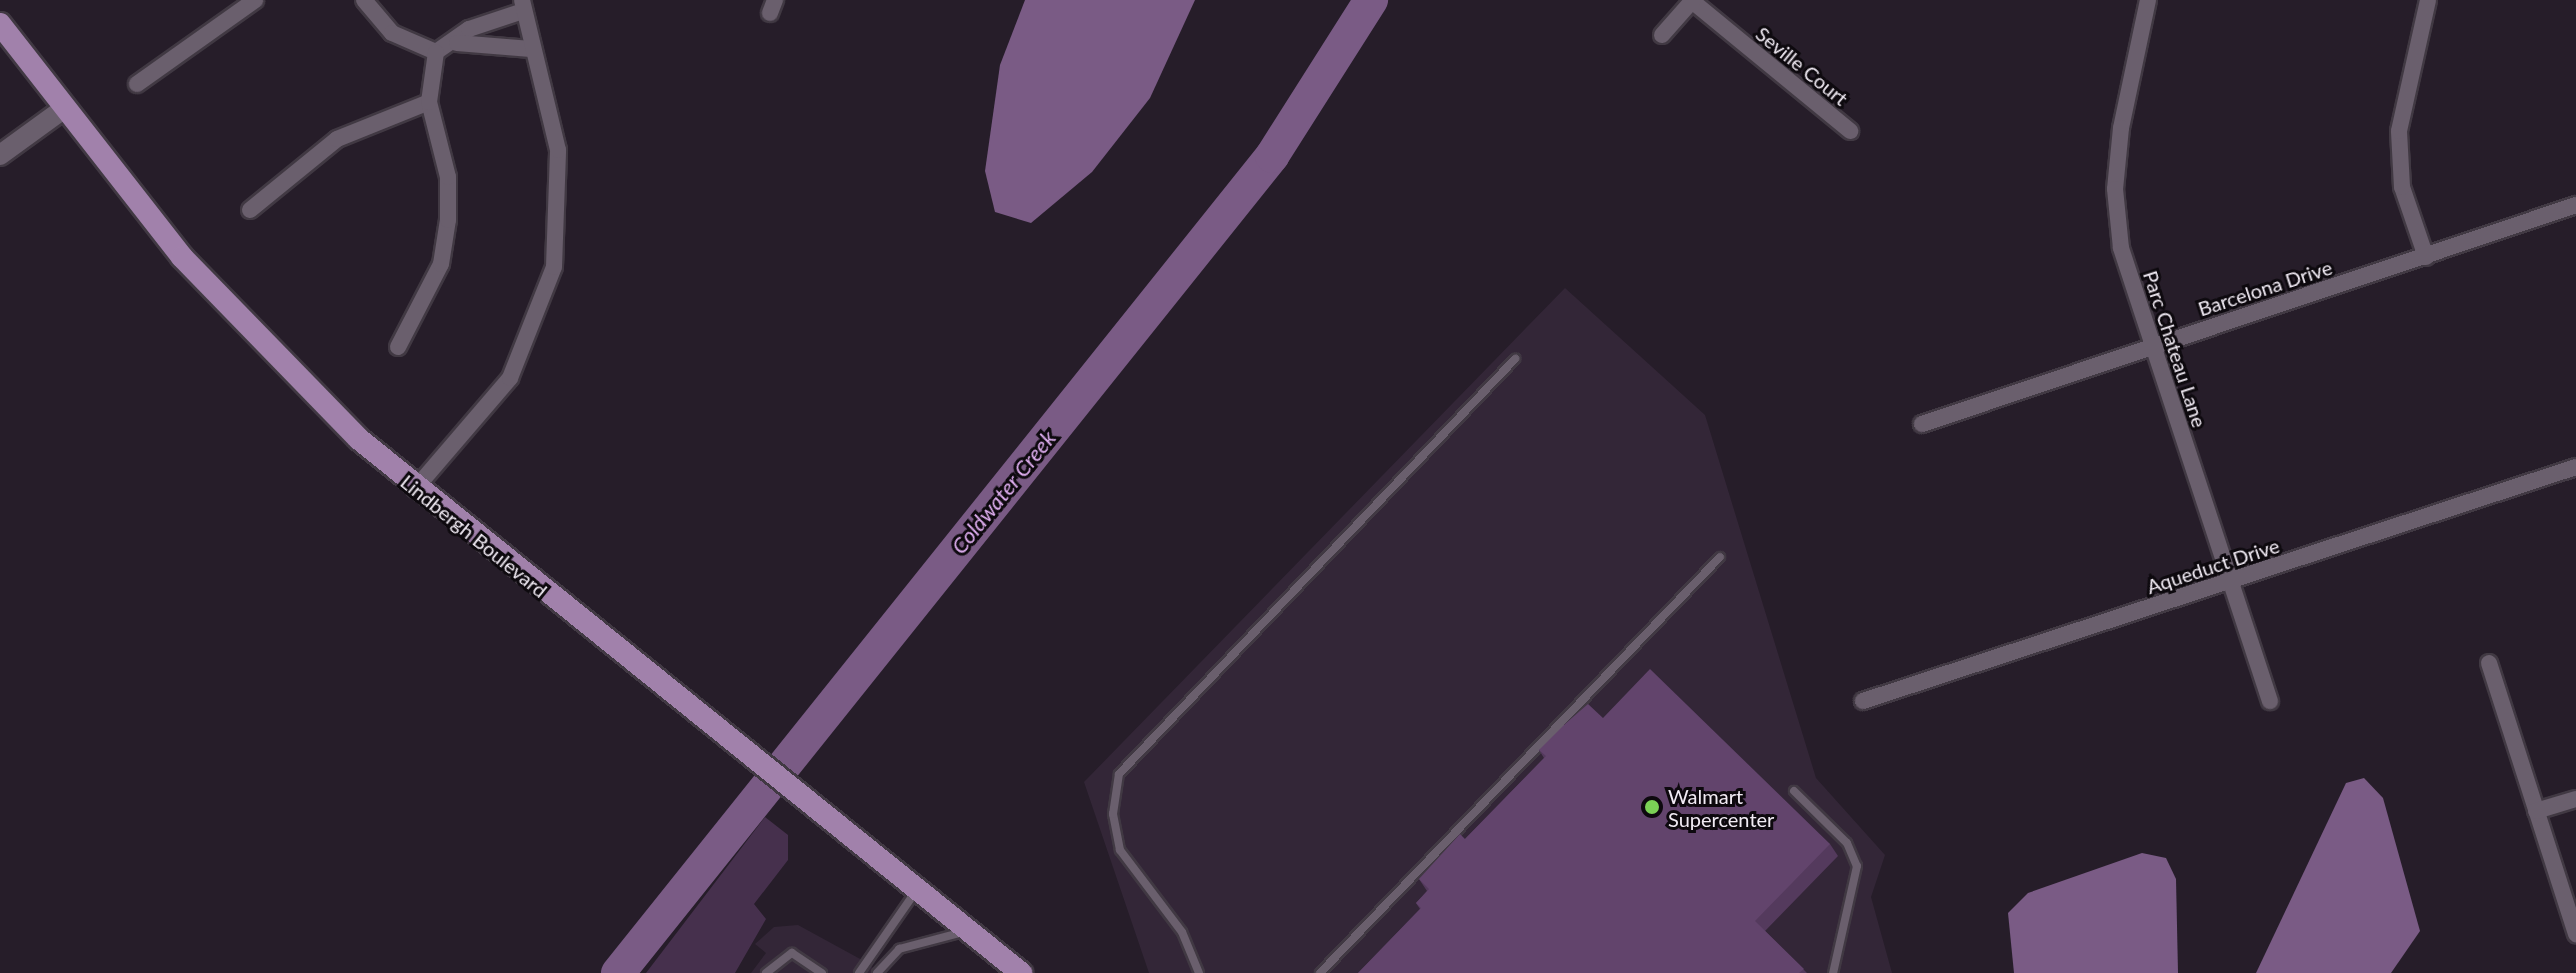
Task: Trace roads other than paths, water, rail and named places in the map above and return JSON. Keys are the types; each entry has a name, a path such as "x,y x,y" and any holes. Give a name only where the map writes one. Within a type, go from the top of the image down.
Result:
{"main road":[{"name":"Lindbergh Boulevard","path":"0,24 62,110 241,323 415,489 1021,973"}],"street":[{"path":"137,84 255,0"},
{"path":"364,0 392,33 436,52 457,43 469,29 523,6 558,150 562,205 551,278 510,378 415,489"},
{"name":"Parc Chateau Lane","path":"2148,0 2115,189 2121,248 2270,701"},
{"path":"2426,257 2402,187 2399,131 2428,0"},
{"path":"1662,35 1692,1"},
{"name":"Seville Court","path":"1692,1 1850,131"},
{"path":"457,43 531,49"},
{"path":"398,347 441,264 448,220 448,177 429,102 436,52"},
{"path":"250,210 337,139 429,102"},
{"path":"0,155 62,110"},
{"name":"Barcelona Drive","path":"1922,424 2576,205"},
{"name":"Aqueduct Drive","path":"1863,701 2576,467"},
{"path":"2489,663 2576,934"},
{"path":"2536,811 2576,799"}],"lane":[{"path":"1199,973 1182,932 1120,850 1113,814 1119,774 1515,359"},
{"path":"1320,973 1720,557"},
{"path":"1794,791 1847,843 1857,866 1833,973"},
{"path":"859,973 917,891"},
{"path":"877,973 899,949 967,931"},
{"path":"766,973 792,953 822,973"}],"waterway":[{"name":"Coldwater Creek","path":"618,973 1272,156 1371,0"}],"place":[{"name":"Walmart Supercenter","path":"1652,807"}]}
